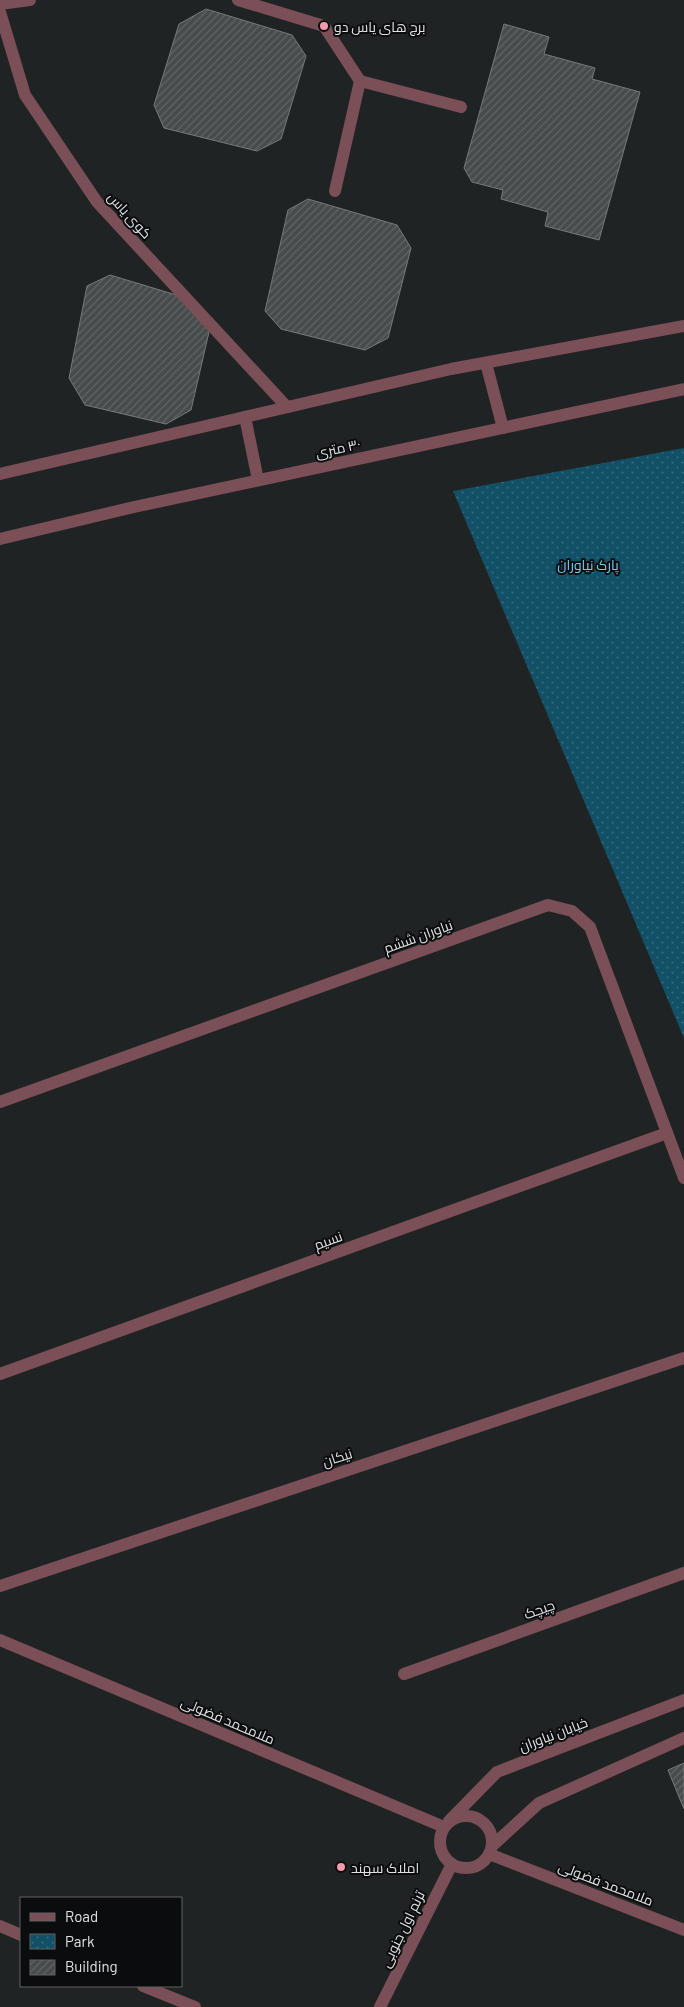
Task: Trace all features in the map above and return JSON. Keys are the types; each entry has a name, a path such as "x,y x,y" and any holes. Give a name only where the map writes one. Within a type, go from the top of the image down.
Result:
{"street":[{"path":"0,4 30,0"},
{"path":"238,0 324,26 360,81 462,107"},
{"name":"کوی یاس","path":"0,12 25,95 97,202 286,407"},
{"path":"335,191 360,81"},
{"path":"0,474 451,369 684,326"},
{"path":"486,363 503,428"},
{"name":"٣٠ متری","path":"0,539 134,507 684,389"},
{"path":"245,417 258,480"},
{"name":"نیاوران ششم","path":"0,1102 548,905 572,911 590,927 684,1178"},
{"name":"نسیم","path":"0,1374 667,1133"},
{"name":"نیکان","path":"0,1586 684,1358"},
{"name":"چیچک","path":"404,1674 684,1572"},
{"name":"ملامحمد فضولی","path":"0,1640 447,1824"},
{"name":"خیابان نیاوران","path":"447,1824 497,1772 684,1700"},
{"path":"490,1850 488,1829 483,1822 475,1817 457,1817 447,1824 440,1835 441,1851 452,1864 459,1867 476,1866 483,1862 490,1850 539,1803 684,1738"},
{"name":"ملامحمد فضولی","path":"490,1850 684,1930"},
{"name":"ترنم اول جنوبی","path":"380,2007 452,1864"},
{"path":"0,1926 20,1935"},
{"path":"145,1987 195,2007"}],"green space":[{"name":"پارک نیاوران","path":"684,448 684,1038 453,491"}],"building":[{"path":"206,9 292,35 306,56 281,139 257,151 164,128 154,105 179,24"},
{"path":"504,24 549,37 544,54 595,68 592,79 640,92 599,240 545,226 548,212 501,199 503,190 472,182 464,168"},
{"path":"308,199 397,225 411,248 388,338 365,350 281,329 265,311 288,210"},
{"path":"110,275 193,300 212,319 191,410 166,424 85,405 69,378 87,286"},
{"path":"684,1763 684,1809 668,1770"}],"place":[{"name":"برج های یاس دو","path":"324,26"},
{"name":"املاک سهند","path":"341,1867"}]}
